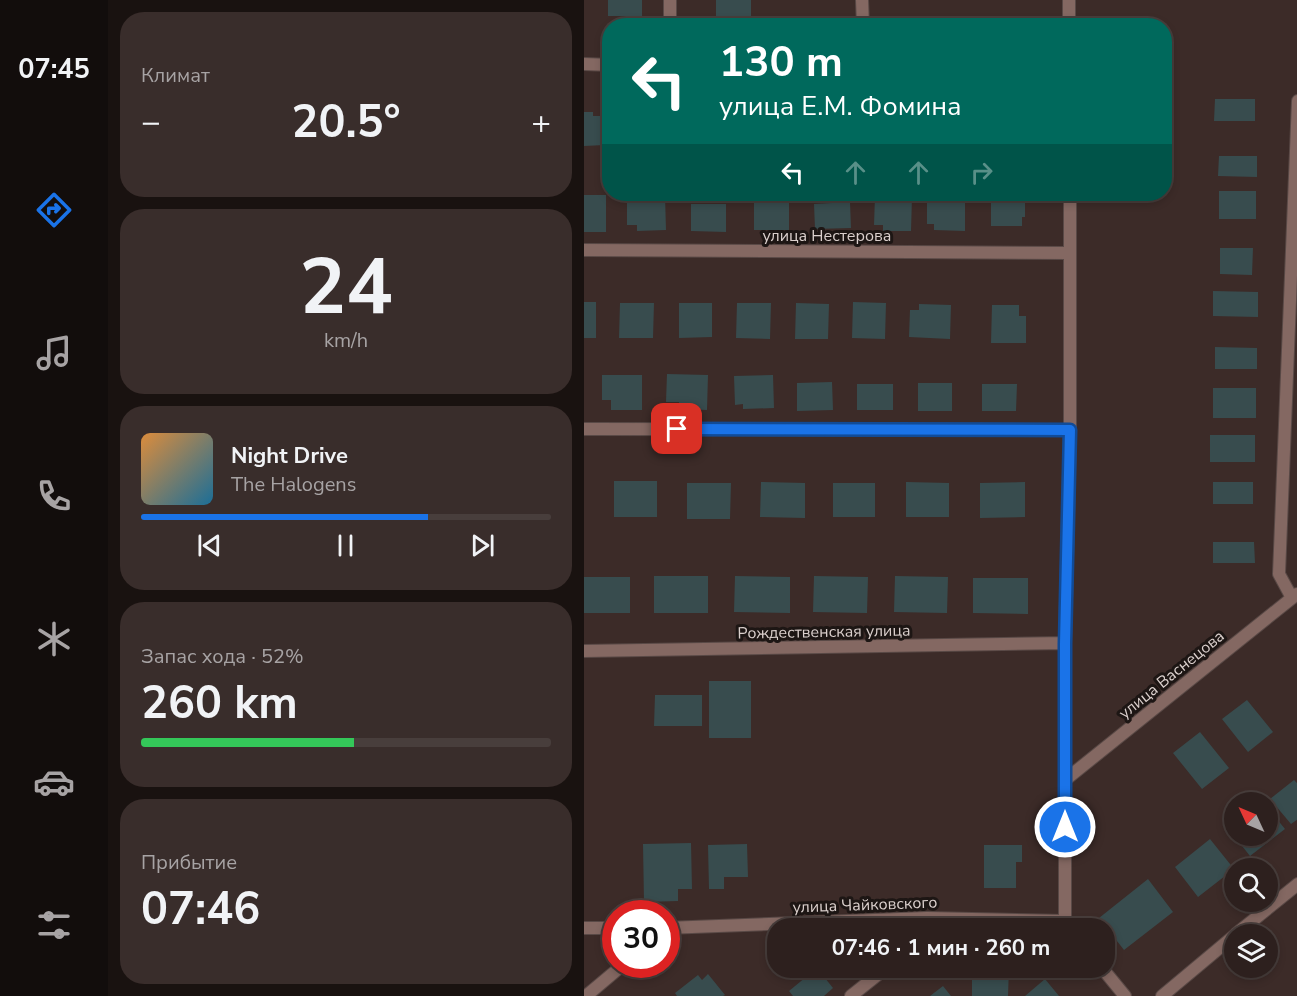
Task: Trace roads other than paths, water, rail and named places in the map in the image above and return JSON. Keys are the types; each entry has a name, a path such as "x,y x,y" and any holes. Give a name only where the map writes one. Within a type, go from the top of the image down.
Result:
{"street":[{"path":"670,0 670,18"},
{"path":"862,0 863,18"},
{"path":"1069,0 1069,18"},
{"path":"584,64 602,65"},
{"path":"1295,595 1279,574 1298,101"},
{"path":"1067,918 1065,644 1070,430 1070,201"},
{"name":"улица Нестерова","path":"584,250 1070,253"},
{"path":"584,429 1070,430"},
{"name":"улица Васнецова","path":"1065,780 1295,595"},
{"name":"Рождественская улица","path":"584,651 1065,644"},
{"path":"1249,924 1298,884"},
{"name":"улица Чайковского","path":"680,928 767,926"},
{"path":"584,928 602,928"},
{"path":"1162,996 1224,945"},
{"path":"586,996 607,978"},
{"path":"851,996 874,978"},
{"path":"1110,978 1125,996"}]}
